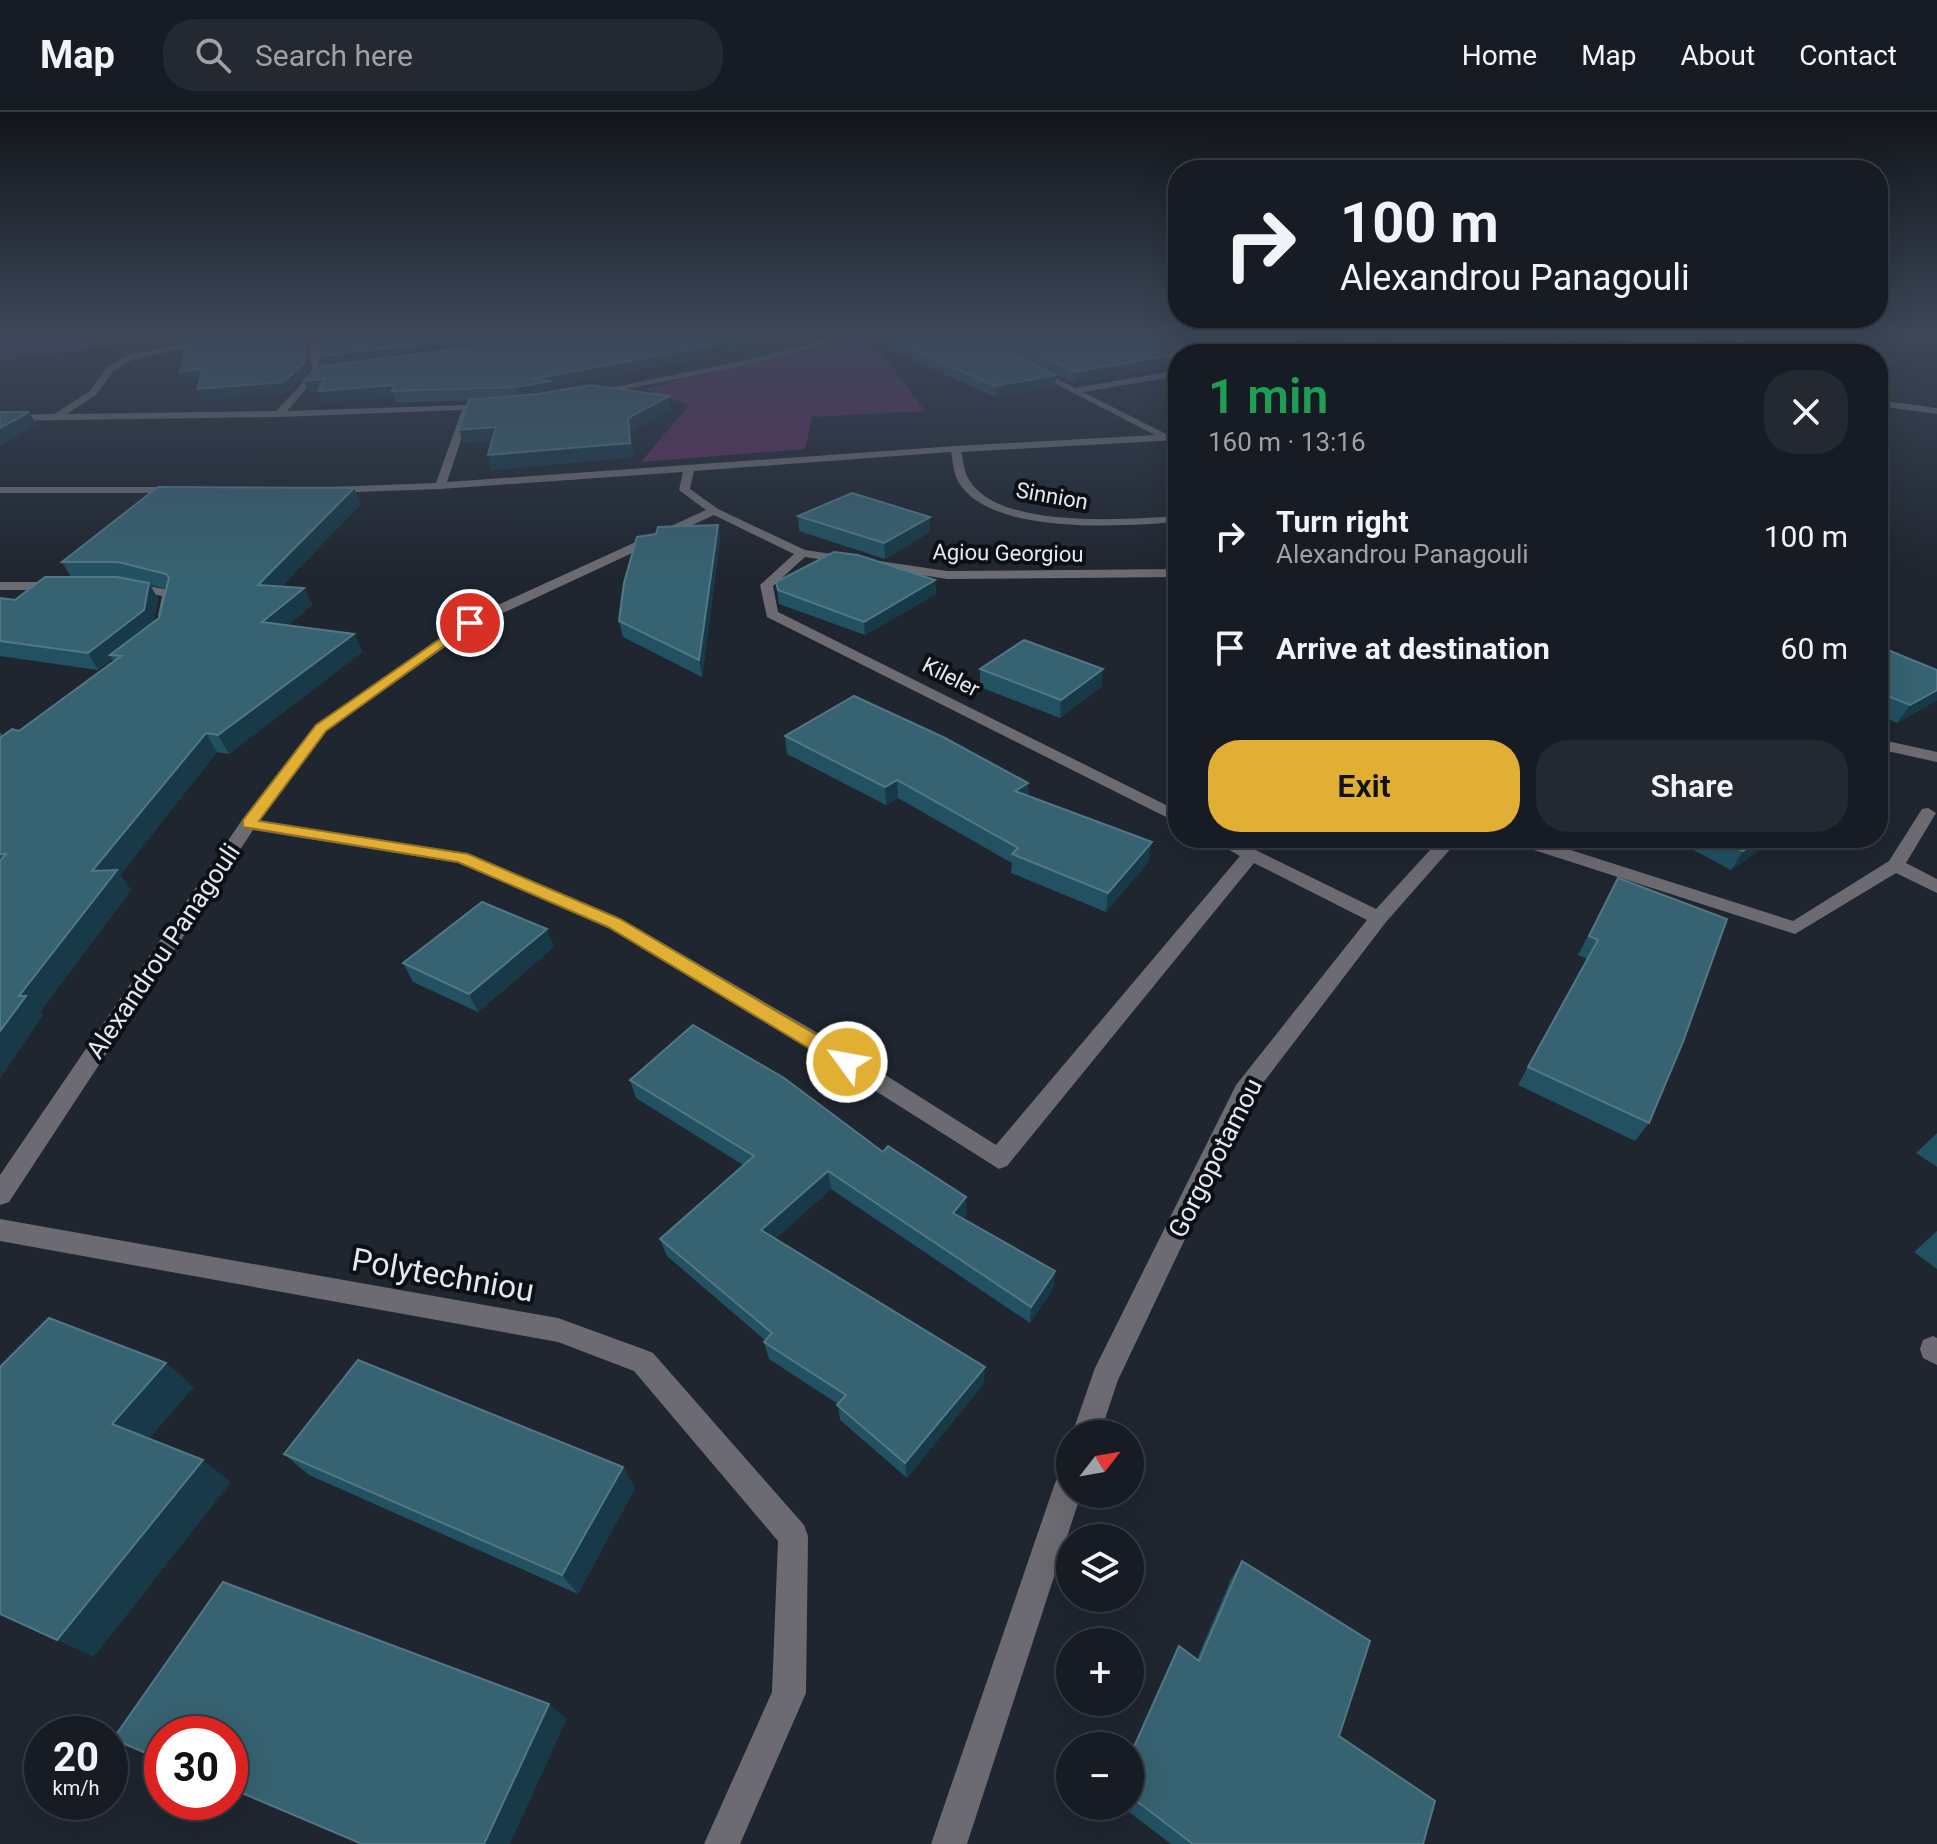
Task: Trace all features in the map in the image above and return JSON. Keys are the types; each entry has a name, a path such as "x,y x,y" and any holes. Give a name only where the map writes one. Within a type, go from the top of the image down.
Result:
{"street":[{"path":"58,416 63,413"},
{"path":"0,418 316,413"},
{"path":"440,486 465,413"},
{"path":"1120,413 1168,435"},
{"path":"322,490 440,486 955,449 1168,437"},
{"name":"Sinnion","path":"955,449 955,466 977,498 1025,517 1093,524 1168,520"},
{"name":"Agiou Georgiou","path":"689,470 684,490 714,511 802,553 947,575 1168,573"},
{"path":"0,490 199,490"},
{"name":"Alexandrou Panagouli","path":"0,1195 248,824 321,728 470,623 714,511"},
{"name":"Kileler","path":"802,553 766,585 772,614 1168,813"},
{"path":"0,586 79,586"},
{"path":"111,586 169,594 162,630"},
{"path":"1888,746 1937,757"},
{"path":"1546,848 1795,928 1896,865 1928,813"},
{"path":"248,824 462,858 614,923 822,1046 999,1159 1251,855"},
{"path":"1237,848 1379,918"},
{"name":"Gorgopotamou","path":"1091,1420 1105,1377 1244,1091 1379,918 1442,848"},
{"path":"1896,865 1937,887"},
{"name":"Polytechniou","path":"0,1230 558,1330 643,1362 793,1536 789,1693 722,1844"},
{"path":"949,1844 1062,1508"}],"shaded area":[{"path":"682,413 891,413 812,417 805,449 641,462"}],"building":[{"path":"0,413 28,413 0,428"},
{"path":"465,413 638,413 628,418 630,443 488,455 496,427 459,430"},
{"path":"158,487 354,488 258,585 304,588 262,622 354,634 218,735 206,733 92,871 117,870 19,996 26,996 0,1031 0,861 6,854 0,854 0,738 12,729 19,731 121,656 110,655 159,618 169,578 166,574 118,562 62,562"},
{"path":"852,493 930,517 884,543 798,516"},
{"path":"718,525 699,660 619,621 624,583 637,537 656,534 658,527"},
{"path":"834,552 858,555 935,580 864,622 778,590 776,582"},
{"path":"45,577 117,577 149,583 144,610 88,653 0,641 0,598 15,600"},
{"path":"1024,640 1103,669 1061,700 980,669"},
{"path":"1888,650 1937,670 1937,690 1910,705 1888,696"},
{"path":"854,696 943,737 1028,783 1015,791 1152,842 1108,893 1012,854 1018,848 897,780 885,787 785,736"},
{"path":"1618,878 1727,919 1683,1042 1649,1123 1528,1067 1598,940 1589,936"},
{"path":"482,902 547,929 469,994 403,963"},
{"path":"693,1025 784,1078 883,1152 888,1146 966,1197 953,1213 1055,1271 1031,1307 828,1171 761,1230 985,1367 905,1463 837,1405 846,1395 764,1342 772,1333 660,1239 754,1156 630,1080"},
{"path":"49,1318 166,1363 112,1424 203,1460 57,1640 0,1614 0,1367"},
{"path":"358,1360 623,1467 562,1575 284,1454"},
{"path":"1242,1561 1370,1641 1339,1736 1435,1801 1423,1844 1193,1844 1144,1807 1144,1732 1141,1732 1179,1646 1199,1661"},
{"path":"223,1582 549,1704 484,1844 362,1844 248,1796 248,1716 144,1716 144,1752 128,1745 128,1718"}],"route":[{"path":"470,623 321,728 248,824 462,858 614,923 847,1062"}]}
